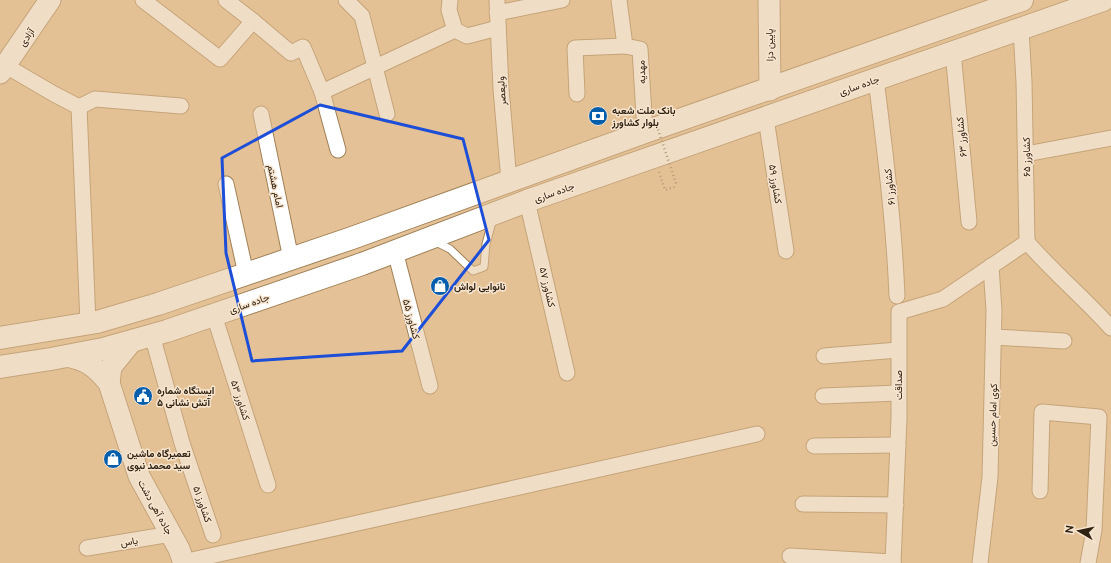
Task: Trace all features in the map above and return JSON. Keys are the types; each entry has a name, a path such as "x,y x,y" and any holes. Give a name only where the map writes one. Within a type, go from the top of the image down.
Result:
{"highway":[{"path":"0,338 88,323 158,304 291,259 509,181 650,125 770,90 1022,0"},
{"name":"جاده ساری","path":"0,367 66,356 142,338 214,315 395,252 527,201 1103,0"}],"street":[{"name":"آزادی","path":"3,70 50,0"},
{"path":"144,0 220,59 253,20"},
{"path":"226,0 253,20 291,53 303,47 322,92 338,150"},
{"path":"346,0 362,16 374,68 387,114"},
{"path":"450,0 450,10 456,30 467,36 498,28"},
{"path":"497,7 562,0"},
{"path":"577,94 575,48 625,46 619,0"},
{"name":"پایین دزا","path":"769,0 770,90"},
{"name":"ولیعصر","path":"497,7 501,88 509,181"},
{"name":"کشاورز ۶۵","path":"1021,28 1026,154 1027,242"},
{"path":"322,92 456,30"},
{"name":"مهدیه","path":"625,46 640,49 650,125"},
{"name":"کشاورز ۶۳","path":"953,52 969,222"},
{"path":"3,70 79,107"},
{"name":"کشاورز ۶۱","path":"876,79 888,173 897,296"},
{"path":"79,107 95,99 181,106"},
{"path":"79,107 88,323"},
{"name":"امام هشتم","path":"261,114 291,259"},
{"name":"کشاورز ۵۹","path":"766,118 786,251"},
{"path":"1026,154 1111,138"},
{"path":"226,184 246,274"},
{"name":"کشاورز ۵۷","path":"527,201 567,373"},
{"path":"991,266 1027,242 1050,269 1088,303 1111,328"},
{"name":"کشاورز ۵۵","path":"395,252 430,386"},
{"name":"کوی امام حسین","path":"980,563 990,477 994,337 991,266"},
{"name":"صداقت","path":"893,563 898,445 898,312 943,299 991,266"},
{"name":"کشاورز ۵۳","path":"214,315 268,485"},
{"path":"994,337 1064,341"},
{"path":"109,382 111,367 142,338"},
{"name":"کشاورز ۵۱","path":"142,338 182,443 213,535"},
{"path":"824,356 898,350"},
{"path":"66,356 83,360 98,370 109,382"},
{"name":"جاده آهی دشت","path":"109,382 139,476 171,534 183,563"},
{"path":"823,396 898,392"},
{"path":"1040,491 1042,412 1105,417 1094,530 1088,563"},
{"path":"183,563 757,434"},
{"path":"814,446 898,445"},
{"path":"803,504 896,505"},
{"name":"یاس","path":"87,548 171,534"},
{"path":"790,556 893,563"}],"lane":[{"path":"429,238 450,249 473,272 484,267 486,244 495,213"}],"path":[{"path":"650,125 677,186 665,190"}],"highlighted area":[{"path":"320,105 463,139 489,240 402,351 252,361 226,253 222,158"}],"place":[{"name":"بانک ملت شعبه بلوار کشاورز","path":"598,116"},
{"name":"نانوایی لواش","path":"440,286"},
{"name":"ایستگاه شماره ۵ آتش نشانی","path":"143,396"},
{"name":"تعمیرگاه ماشین سید محمد نبوی","path":"113,459"}]}
